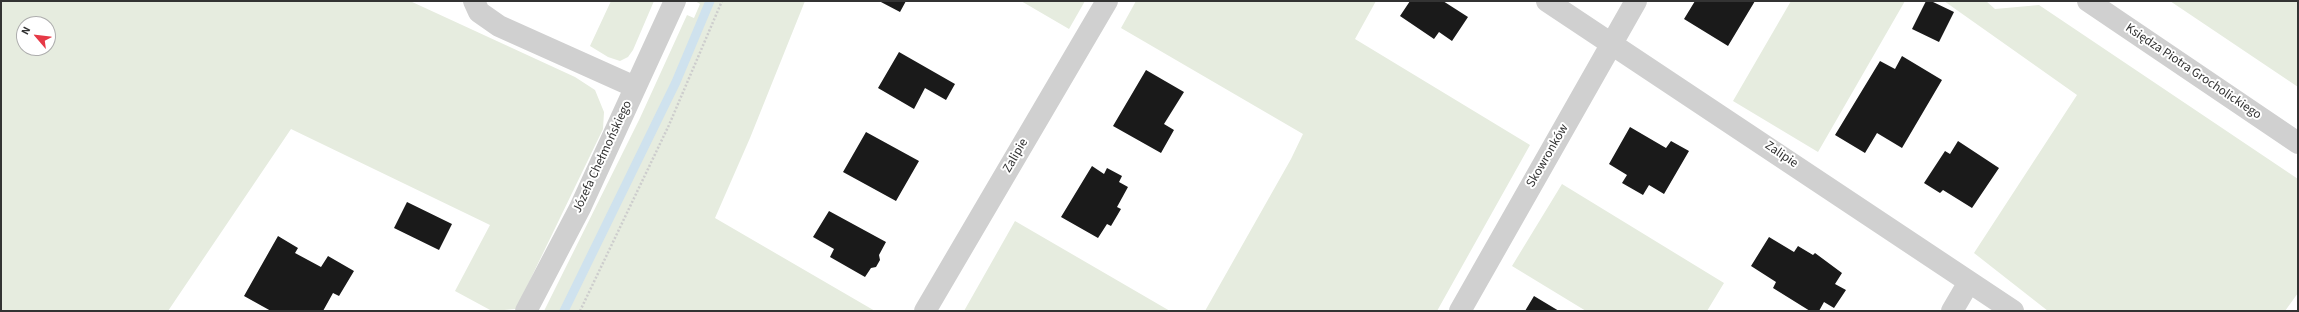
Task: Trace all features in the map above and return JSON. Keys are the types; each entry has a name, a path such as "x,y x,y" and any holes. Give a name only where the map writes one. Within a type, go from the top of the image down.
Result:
{"street":[{"path":"474,1 479,12 499,26 635,87"},
{"name":"Józefa Chełmońskiego","path":"526,311 580,208 675,1"},
{"name":"Zalipie","path":"925,311 1107,1"},
{"name":"Zalipie","path":"1547,1 2013,311"},
{"name":"Skowronków","path":"1460,311 1636,1"},
{"name":"Księdza Piotra Grocholickiego","path":"2088,1 2298,143"},
{"path":"1952,311 1970,282"}],"path":[{"path":"580,311 669,125 722,1"}],"shaded area":[{"path":"1,1 410,1 575,77 595,90 604,112 603,129 516,309 492,311 455,291 490,225 291,129 168,311 1,311"},
{"path":"611,1 654,1 633,50 628,57 620,61 608,57 590,46"},
{"path":"695,1 805,1 750,138 715,218 875,311 544,311 640,118 687,15 694,18 700,4"},
{"path":"1021,1 1085,1 1069,29"},
{"path":"1136,1 1376,1 1355,39 1530,145 1437,311 1205,311 1291,159 1303,134 1121,28"},
{"path":"1791,1 1905,1 1818,152 1733,101"},
{"path":"1944,1 1986,1 1995,9 2039,5 2298,179 2298,293 2285,311 2048,311 1974,253 2077,95"},
{"path":"2170,1 2298,1 2298,87"},
{"path":"1562,184 1724,283 1707,311 1586,311 1512,266"},
{"path":"1015,221 1170,311 964,311"}],"building":[{"path":"879,1 906,1 900,12"},
{"path":"1410,1 1443,1 1468,17 1452,41 1439,32 1434,39 1400,16"},
{"path":"1695,1 1755,1 1728,46 1684,19"},
{"path":"1926,1 1931,1 1954,12 1939,42 1912,29"},
{"path":"899,52 955,84 946,100 925,88 914,109 878,88"},
{"path":"1902,56 1942,80 1902,148 1877,133 1865,153 1835,135 1880,61 1895,69"},
{"path":"1146,70 1184,92 1164,124 1174,130 1161,153 1113,126"},
{"path":"1630,127 1666,148 1671,141 1689,151 1664,194 1649,185 1643,195 1622,183 1627,175 1609,164"},
{"path":"866,132 919,161 896,201 843,172"},
{"path":"1958,141 1999,168 1972,208 1943,190 1940,193 1924,183 1945,151 1950,154"},
{"path":"1092,166 1104,174 1107,168 1122,176 1119,182 1128,187 1117,207 1121,209 1111,226 1107,224 1098,238 1061,217"},
{"path":"407,202 452,224 439,250 394,228"},
{"path":"829,211 886,242 879,255 880,260 876,267 871,268 865,277 830,257 834,249 813,237"},
{"path":"278,236 298,248 295,253 321,267 328,256 354,271 339,296 333,293 323,311 271,311 244,296"},
{"path":"1769,237 1794,252 1798,246 1813,255 1815,253 1842,273 1835,284 1846,290 1834,308 1824,302 1819,311 1810,311 1773,288 1776,282 1751,266"},
{"path":"1534,296 1559,311 1525,311"}],"waterway":[{"path":"564,311 676,82 710,1"}]}
